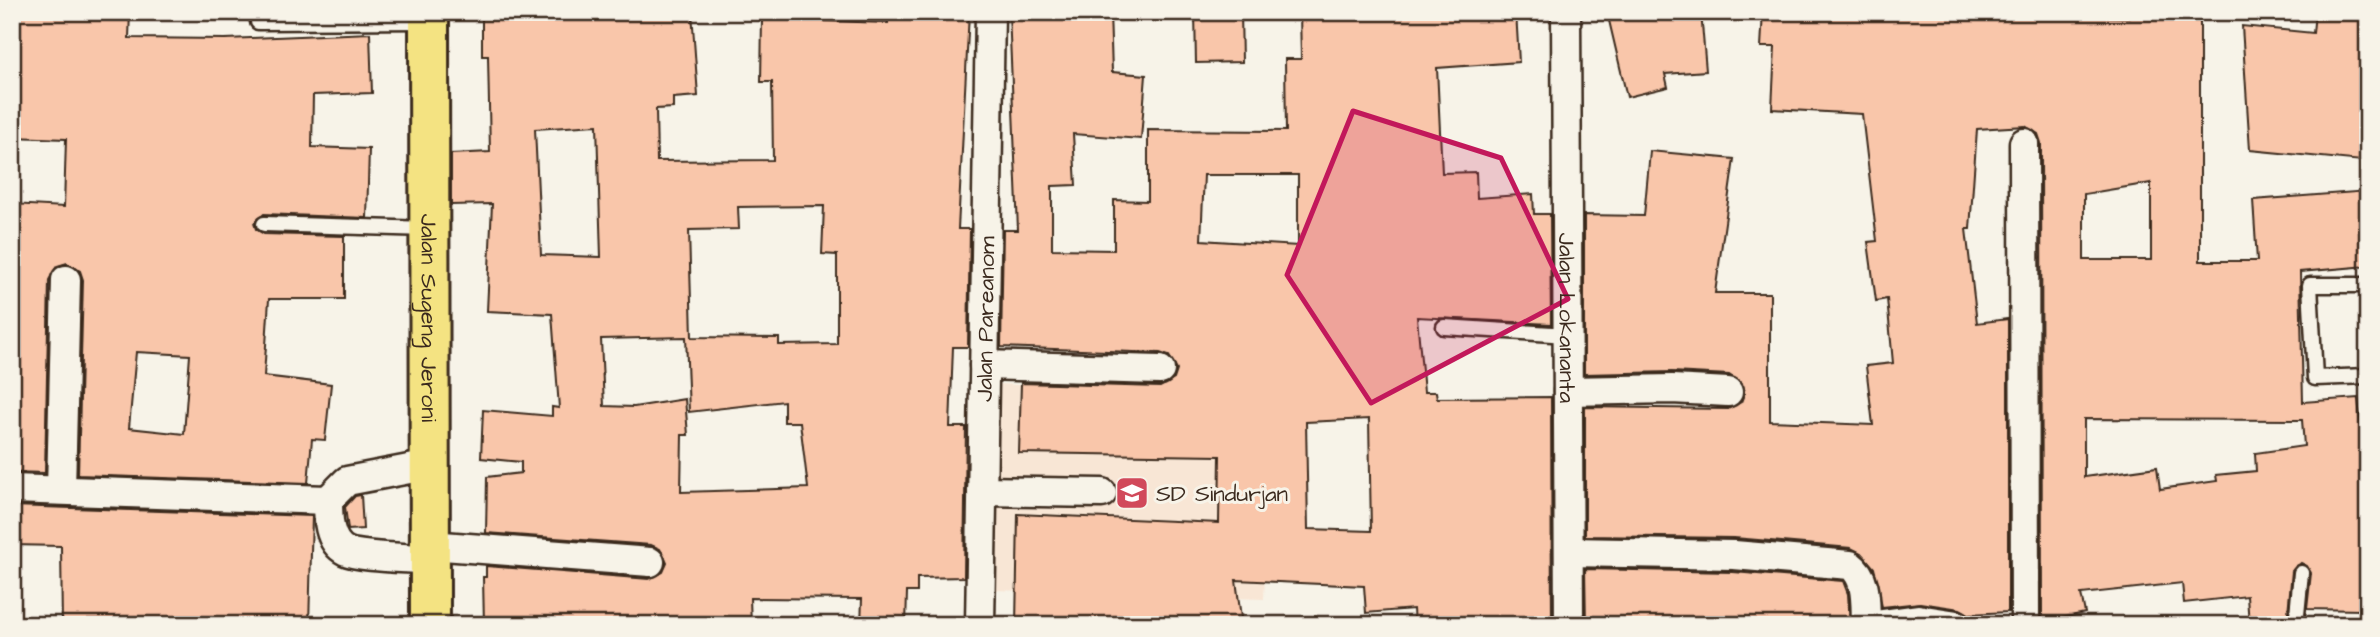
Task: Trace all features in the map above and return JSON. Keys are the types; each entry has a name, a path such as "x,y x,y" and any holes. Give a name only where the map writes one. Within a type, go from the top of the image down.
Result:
{"main road":[{"name":"Jalan Sugeng Jeroni","path":"429,16 430,625"}],"street":[{"name":"Jalan Pareanom","path":"980,625 990,12"},
{"name":"Jalan Lokananta","path":"1566,12 1569,625"},
{"path":"2025,143 2025,625"},
{"path":"61,491 66,281"},
{"path":"984,365 1160,370"},
{"path":"1568,391 1672,389 1728,392"},
{"path":"430,465 347,481 328,500 328,522 334,539 346,551 650,562"},
{"path":"12,489 328,500"},
{"path":"982,491 1102,493"},
{"path":"1569,552 1723,554 1850,565 1858,570 1865,593 1866,623 1870,625"},
{"path":"1875,625 1918,619 1957,625"}],"lane":[{"path":"258,22 429,16"},
{"path":"264,224 430,229"},
{"path":"2368,285 2311,285 2315,378 2368,376"},
{"path":"1444,327 1568,335"},
{"path":"2296,625 2301,573"}],"highlighted area":[{"path":"1353,111 1501,158 1568,299 1371,403 1287,275"}],"shaded area":[{"name":"SD Sindurjan","path":"998,384 1273,396 1264,599 995,590"}],"building":[{"path":"12,12 130,12 129,38 225,39 370,33 372,93 313,95 312,147 369,149 367,218 264,214 254,223 256,229 264,234 344,236 344,299 269,299 264,376 331,384 325,440 312,439 308,483 78,475 83,280 80,271 67,263 57,266 49,280 45,473 12,472 12,204 64,207 66,139 12,137","holes":["136,352 190,355 184,434 129,428"]},
{"path":"692,12 698,96 673,98 673,108 656,109 657,161 773,160 772,82 761,82 762,19 888,23 888,12 969,12 958,229 970,229 968,347 953,347 950,427 966,427 964,577 917,578 917,592 907,592 906,625 861,625 862,599 750,598 751,625 484,625 483,577 486,577 486,566 649,579 663,572 667,563 660,549 651,545 486,533 487,477 521,473 521,462 481,458 483,410 552,416 552,407 559,408 552,314 487,311 492,204 451,205 451,154 490,152 488,56 482,56 482,14 554,14 554,18","holes":["597,125 601,257 541,255 535,129","824,206 822,254 837,255 837,344 779,345 779,338 692,337 689,230 739,229 738,207","686,337 689,412 784,401 784,422 800,422 808,488 681,492 682,435 688,435 685,399 634,407 604,406 601,339"]},
{"path":"1009,12 1110,12 1112,72 1146,75 1141,139 1073,134 1076,185 1052,186 1052,249 1114,250 1114,200 1148,201 1148,130 1286,131 1285,59 1301,59 1300,12 1516,12 1519,62 1437,68 1442,173 1476,172 1477,198 1533,194 1534,214 1550,214 1551,324 1417,317 1424,392 1436,392 1437,398 1551,397 1552,625 1414,625 1413,609 1366,613 1364,586 1236,580 1242,625 1016,625 1018,514 1219,523 1220,456 1019,453 1021,383 1160,387 1174,379 1177,370 1169,356 1160,353 1001,347 1003,230 1018,230","holes":["1204,175 1298,175 1298,246 1201,240","1369,419 1371,531 1308,529 1306,422"]},
{"path":"1195,12 1241,12 1242,62 1196,63"},
{"path":"1607,12 1701,12 1706,71 1665,74 1668,87 1627,97"},
{"path":"1763,12 2108,12 2107,17 2200,18 2200,261 2257,261 2253,200 2368,191 2368,266 2300,272 2303,402 2358,398 2361,429 2368,428 2368,524 2365,524 2362,610 2307,609 2311,573 2307,566 2301,563 2292,571 2287,623 2249,625 2247,596 2184,603 2182,583 2081,594 2085,613 2042,622 2041,143 2038,134 2025,126 1977,129 1970,229 1966,229 1977,323 2008,319 2008,612 1969,614 1960,609 1920,603 1882,607 1874,568 1861,553 1851,548 1734,538 1585,536 1585,407 1728,409 1741,402 1744,394 1742,384 1729,375 1672,372 1584,374 1584,215 1644,216 1650,151 1734,159 1715,293 1770,293 1770,421 1873,425 1866,366 1893,363 1887,299 1876,301 1868,242 1877,241 1862,114 1772,109 1775,47 1761,47","holes":["2151,183 2151,260 2084,260 2084,194","2084,419 2302,420 2304,446 2255,453 2256,471 2216,475 2217,481 2160,489 2157,467 2084,477"]},
{"path":"2315,12 2368,17 2368,102 2362,161 2250,150 2242,26 2313,33"},
{"path":"361,495 363,529 348,530 345,507 355,496"},
{"path":"12,506 312,516 309,625 62,625 61,546 12,545"},
{"path":"1585,569 1733,572 1843,581 1848,594 1850,625 1586,625"}],"place":[{"name":"SD Sindurjan","path":"1132,493"}]}
